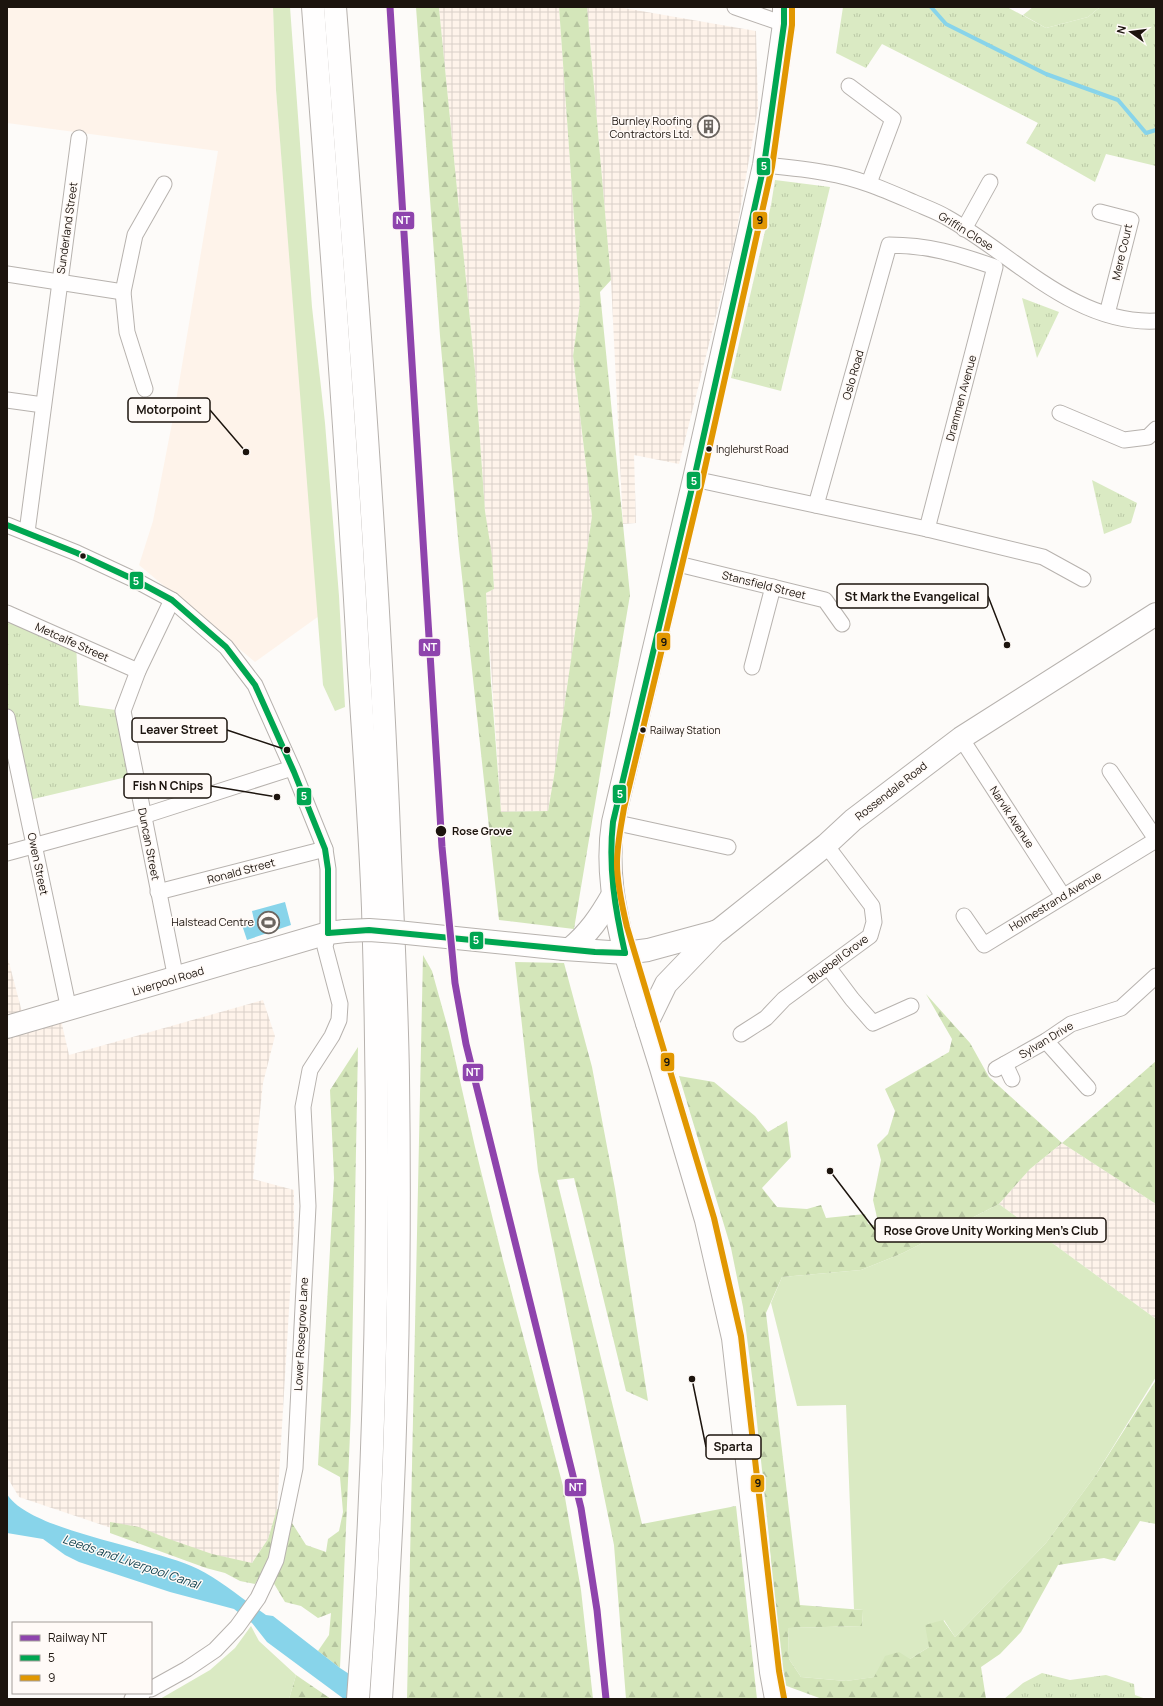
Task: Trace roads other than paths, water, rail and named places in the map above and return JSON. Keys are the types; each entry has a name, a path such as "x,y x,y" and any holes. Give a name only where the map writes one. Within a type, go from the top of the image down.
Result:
{"main road":[{"path":"301,7 329,364 336,412 346,453"},
{"path":"313,7 352,528 373,905 376,1074 376,1361 370,1505 358,1699"},
{"path":"335,7 369,453 386,752 398,1075 398,1360 381,1699"},
{"path":"776,1699 733,1338 706,1220 625,953 612,896 609,864 614,822 694,479 764,165 784,16"},
{"name":"Rossendale Road","path":"567,949 625,953 648,950 718,930 826,845 853,820 961,738 1156,614"},
{"path":"567,949 586,936 597,923 612,896"},
{"path":"647,1023 666,984 718,930"},
{"name":"Liverpool Road","path":"7,1027 337,932 397,932 567,949"}],"street":[{"path":"735,7 784,16"},
{"path":"849,86 893,119 868,183"},
{"name":"Sunderland Street","path":"27,532 79,138"},
{"name":"Griffin Close","path":"764,165 828,173 868,183 946,217 1059,294 1107,314 1138,322 1156,321"},
{"path":"964,229 990,182"},
{"path":"145,389 127,332 124,292 135,235 164,184"},
{"name":"Mere Court","path":"1100,212 1131,220 1107,314"},
{"name":"Drammen Avenue","path":"889,245 916,245 942,250 994,267 927,529"},
{"name":"Oslo Road","path":"816,505 889,245"},
{"path":"7,274 124,292"},
{"path":"7,400 43,405"},
{"path":"1060,413 1124,440 1148,437 1156,429"},
{"path":"694,479 927,529 1043,557 1083,579"},
{"name":"Lower Rosegrove Lane","path":"7,525 77,553 135,580 172,600 226,647 255,685 292,768 324,849 337,932 325,947 340,1004 339,1020 332,1036 310,1070 302,1107 307,1229 300,1324 295,1468 276,1560 258,1598 237,1627 215,1650 187,1669 152,1688"},
{"name":"Stansfield Street","path":"674,562 825,600 842,624"},
{"path":"752,667 773,587"},
{"name":"Duncan Street","path":"172,600 138,670 123,710 176,979"},
{"name":"Metcalfe Street","path":"7,613 138,670"},
{"name":"Owen Street","path":"7,717 9,738 35,846 69,1010"},
{"name":"Narvik Avenue","path":"961,738 1063,896"},
{"path":"7,853 143,816 292,768"},
{"name":"Holmestrand Avenue","path":"964,916 984,945 1156,840 1110,771"},
{"path":"614,822 728,847"},
{"name":"Bluebell Grove","path":"741,1034 766,1018 784,999 870,936 874,922 872,906 826,845"},
{"name":"Ronald Street","path":"158,892 324,849"},
{"path":"828,967 852,999 873,1023 911,1006"},
{"name":"Sylvan Drive","path":"1012,1079 1000,1067 1046,1041 1071,1024 1121,1008 1156,976"},
{"path":"1046,1041 1088,1088"},
{"path":"132,1699 141,1694"}],"water":[{"name":"Halstead Centre","path":"285,902 291,925 247,940 242,925 254,920 252,911"},
{"name":"Leeds and Liverpool Canal","path":"7,1494 20,1507 40,1519 66,1529 153,1553 198,1569 223,1584 266,1615 273,1616 340,1668 387,1699 344,1699 267,1642 252,1623 234,1609 170,1592 79,1562 65,1555 43,1539 7,1533"}],"waterway":[{"path":"931,7 946,24 1046,74 1118,100 1146,133 1156,130"}],"rail line":[{"name":"NT","path":"390,7 442,847 455,983 466,1044 581,1508 597,1610 606,1699"}],"place":[{"name":"Burnley Roofing Contractors Ltd.","path":"708,127"},
{"name":"Inglehurst Road","path":"709,449"},
{"name":"Motorpoint","path":"246,452"},
{"name":"St Mark the Evangelical","path":"1007,645"},
{"name":"Railway Station","path":"643,730"},
{"name":"Leaver Street","path":"287,750"},
{"name":"Fish N Chips","path":"277,797"},
{"name":"Rose Grove","path":"441,831"},
{"name":"Halstead Centre","path":"269,922"},
{"name":"Rose Grove Unity Working Men's Club","path":"830,1171"},
{"name":"Sparta","path":"692,1379"}]}
